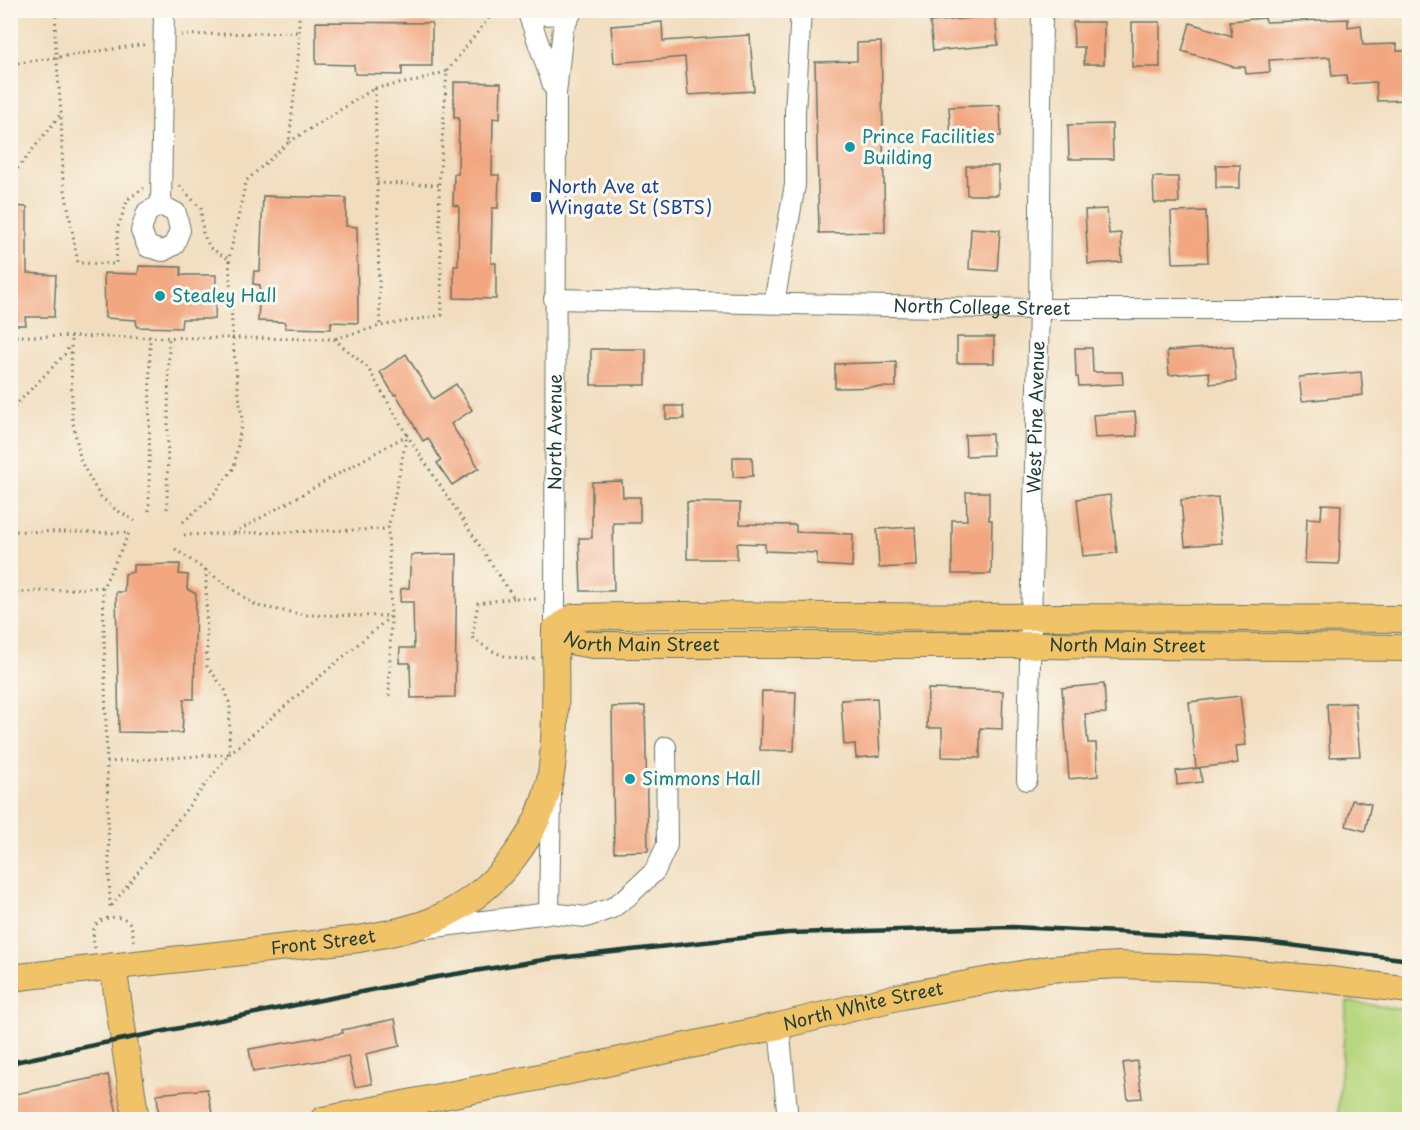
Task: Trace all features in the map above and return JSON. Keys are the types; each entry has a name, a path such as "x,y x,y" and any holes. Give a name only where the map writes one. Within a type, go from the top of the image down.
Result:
{"main road":[{"name":"North Main Street","path":"1410,619 687,615 574,617 555,630 575,642 593,645 1410,648"},
{"name":"North Avenue","path":"551,769 555,630"},
{"name":"Front Street","path":"10,978 104,960 359,939 397,932 435,920 489,885 503,870 528,837 538,816 546,795 551,769"},
{"path":"104,960 136,1119"},
{"name":"North White Street","path":"333,1118 565,1072 778,1026 902,996 1026,972 1119,965 1203,968 1410,990"}],"street":[{"path":"161,205 164,10"},
{"path":"529,10 546,15 567,10"},
{"name":"North Avenue","path":"529,10 556,94"},
{"name":"North Avenue","path":"555,630 556,94 563,28 573,10"},
{"path":"774,303 795,185 795,112 801,10"},
{"name":"West Pine Avenue","path":"1027,780 1032,645 1042,10"},
{"name":"North College Street","path":"554,298 1038,309 1410,309"},
{"path":"397,932 549,913 586,917 604,912 627,897 655,871 667,845 666,747"},
{"path":"549,913 551,769"},
{"path":"778,1026 788,1119"}],"path":[{"path":"56,10 55,38 63,179 78,263 116,264 118,227 128,199 150,184"},
{"path":"289,142 299,49 298,10"},
{"path":"183,522 211,498 234,468 242,420 233,337 229,259 246,181 289,142 375,87 417,81 447,71 495,10"},
{"path":"174,36 299,32"},
{"path":"12,64 151,43"},
{"path":"10,336 334,339 380,326 442,315 439,185 447,71"},
{"path":"375,87 380,326"},
{"path":"10,178 61,113"},
{"path":"175,181 201,209 203,233 210,248 229,259"},
{"path":"377,183 439,185"},
{"path":"149,511 150,336"},
{"path":"167,509 169,336"},
{"path":"334,339 368,368 406,435 514,598"},
{"path":"10,411 66,353 71,340 72,418 81,462 100,496 114,509 135,521"},
{"path":"389,696 391,616 388,529 406,435"},
{"path":"234,533 406,435"},
{"path":"184,536 388,529"},
{"path":"10,531 129,533 103,587 111,918"},
{"path":"175,549 257,606 306,615 391,616"},
{"path":"206,569 207,666 225,690 230,705 229,754"},
{"path":"10,593 103,587"},
{"path":"536,608 536,598 514,598 478,603 472,638 497,655 519,660 536,659 536,649"},
{"path":"110,908 229,754 391,616"},
{"path":"107,762 229,754"},
{"path":"104,960 93,932 94,926 100,921 123,917 130,923 135,949"}],"green space":[{"path":"1347,1001 1409,1011 1409,1119 1337,1119"}],"building":[{"path":"995,16 998,45 933,51 930,22"},
{"path":"1265,18 1266,22 1348,19 1348,27 1361,25 1363,45 1397,44 1397,51 1407,51 1408,100 1377,101 1376,82 1347,84 1346,75 1332,76 1330,57 1269,60 1270,72 1246,74 1245,67 1234,67 1182,51 1190,23 1232,36 1230,21"},
{"path":"316,22 432,23 432,66 402,66 402,75 355,74 354,65 316,64"},
{"path":"662,22 663,41 750,35 754,91 688,95 685,57 614,63 611,26"},
{"path":"1073,22 1104,22 1104,64 1084,64 1084,47 1074,47"},
{"path":"1132,22 1160,22 1160,67 1132,67"},
{"name":"Prince Facilities Building","path":"881,42 885,232 819,233 815,62 857,61 857,43"},
{"path":"454,82 501,83 500,119 493,118 492,175 499,175 498,208 492,208 491,263 496,263 496,299 454,298 454,266 458,266 459,206 453,205 454,174 458,174 459,118 454,118"},
{"path":"1000,105 1001,136 951,138 949,107"},
{"path":"1112,124 1113,159 1069,159 1068,125"},
{"path":"1216,165 1240,165 1240,188 1216,188"},
{"path":"966,166 998,166 998,195 967,195"},
{"path":"1153,177 1178,177 1179,203 1154,203"},
{"path":"263,196 346,198 346,226 357,227 358,323 331,322 331,329 285,328 285,322 258,321 260,285 253,284 254,271 260,271"},
{"path":"10,206 27,207 27,273 56,275 54,317 25,317 26,325 10,325"},
{"path":"1107,209 1109,234 1121,233 1122,262 1088,264 1085,210"},
{"path":"1206,211 1208,262 1173,263 1171,212"},
{"path":"971,228 1000,230 997,271 969,269"},
{"name":"Stealey Hall","path":"139,266 181,267 181,275 216,275 215,319 182,319 181,328 137,327 136,320 105,318 104,273 138,274"},
{"path":"957,337 994,337 994,363 957,363"},
{"path":"1233,346 1236,381 1210,384 1209,372 1169,375 1167,351"},
{"path":"1075,348 1092,348 1093,372 1122,372 1123,384 1079,386 1078,377 1076,377"},
{"path":"591,349 646,349 646,385 591,385"},
{"path":"406,354 433,399 456,384 472,410 451,424 479,468 452,485 437,463 441,460 428,438 423,441 396,394 394,395 380,372"},
{"path":"896,362 896,387 835,388 835,364"},
{"path":"1361,372 1363,395 1302,401 1299,377"},
{"path":"666,406 683,406 684,419 666,419"},
{"path":"1135,412 1137,436 1095,438 1093,415"},
{"path":"992,434 993,455 966,456 965,435"},
{"path":"733,457 752,457 753,476 733,477"},
{"path":"622,481 623,497 640,497 640,523 613,523 614,591 581,591 579,538 592,538 592,482"},
{"path":"966,492 989,492 989,520 992,520 991,574 952,574 952,520 967,520"},
{"path":"1110,495 1117,553 1083,556 1077,499"},
{"path":"1218,497 1222,543 1185,546 1181,500"},
{"path":"687,502 740,503 740,524 796,525 796,532 853,534 852,567 817,565 817,553 765,551 765,544 737,543 737,559 687,559"},
{"path":"1322,504 1341,505 1339,564 1305,563 1307,518 1321,519"},
{"path":"915,527 917,566 879,568 877,529"},
{"path":"457,554 455,697 411,698 410,663 399,663 400,648 414,648 413,602 400,602 401,589 409,588 411,555"},
{"path":"180,564 179,574 188,575 187,589 196,594 194,699 184,699 182,733 119,732 116,592 124,592 125,574 133,572 133,565"},
{"path":"1104,684 1106,713 1085,714 1088,743 1096,743 1098,776 1069,779 1062,688"},
{"path":"928,689 1003,691 1002,729 980,728 980,758 942,757 942,728 927,728"},
{"path":"762,691 796,692 794,751 760,750"},
{"path":"1240,696 1246,745 1236,746 1238,763 1196,768 1189,702"},
{"path":"877,698 880,756 856,758 855,744 844,745 841,700"},
{"path":"1355,703 1360,756 1330,757 1327,704"},
{"name":"Simmons Hall","path":"645,706 648,851 614,852 612,707"},
{"path":"1200,768 1202,782 1177,785 1176,771"},
{"path":"1352,800 1371,804 1365,831 1346,826"},
{"path":"395,1019 400,1046 366,1054 372,1084 355,1087 348,1056 253,1072 249,1049 343,1033 342,1030"},
{"path":"1137,1061 1142,1098 1128,1099 1123,1063"},
{"path":"108,1075 117,1113 113,1119 10,1119 10,1095"},
{"path":"207,1089 212,1113 159,1119 157,1094"}],"railway":[{"path":"10,1063 437,977 549,959 788,933 1012,927 1257,941 1410,960"}],"place":[{"name":"Prince Facilities Building","path":"850,147"},
{"name":"North Ave at Wingate St (SBTS)","path":"536,197"},
{"name":"Stealey Hall","path":"160,296"},
{"name":"Simmons Hall","path":"630,779"}]}
